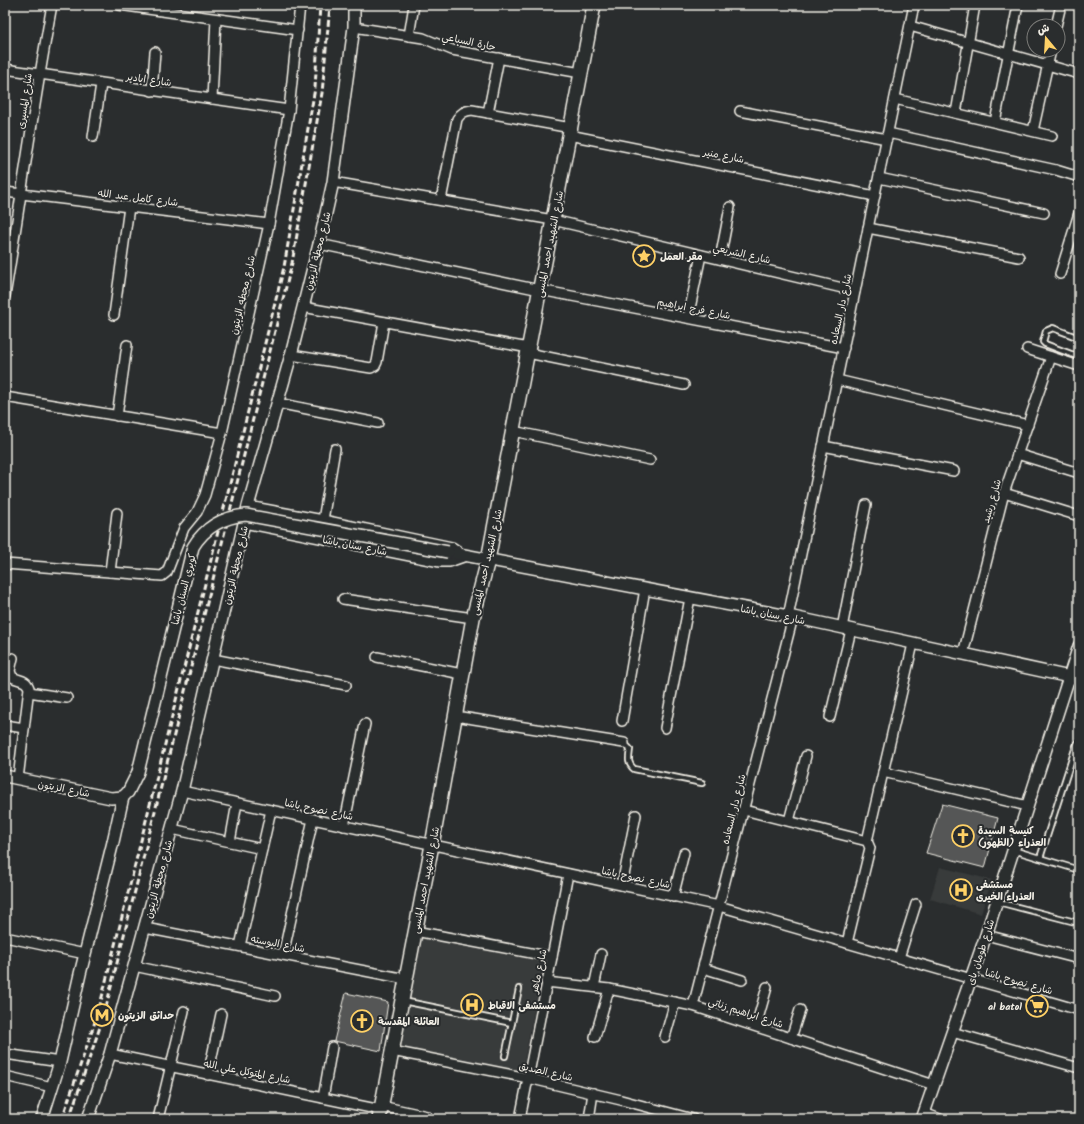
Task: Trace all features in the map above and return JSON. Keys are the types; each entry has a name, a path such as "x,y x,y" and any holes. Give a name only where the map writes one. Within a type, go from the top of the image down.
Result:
{"main road":[{"name":"شارع الشهيد احمد المنسى","path":"380,1112 432,845 462,674 473,618 488,560 594,5"}],"street":[{"name":"شارع المسيرى","path":"5,296 7,266 22,194 39,75 52,5"},
{"path":"119,5 298,30"},
{"name":"شارع محطه الزيتون","path":"110,572 162,576 167,572 184,528 198,512 205,495 222,433 269,224 289,110 300,5"},
{"name":"شارع محطة الزيتون","path":"88,1119 110,1054 172,829 213,660 248,506 291,355 319,244 333,182 354,27 354,5"},
{"path":"409,36 414,5"},
{"name":"شارع دار السعاده","path":"693,1006 744,810 791,617 837,380 914,5"},
{"path":"956,113 975,5"},
{"path":"995,122 1018,5"},
{"path":"1058,18 1061,5"},
{"path":"212,99 216,19"},
{"path":"910,26 1079,74"},
{"name":"حارة السباعي","path":"354,27 423,38 452,50 581,73"},
{"path":"152,91 155,52"},
{"path":"488,113 499,58"},
{"path":"1033,131 1049,58"},
{"name":"شارع ابادير","path":"5,69 100,84 289,110"},
{"path":"93,137 100,84"},
{"path":"895,98 1052,136"},
{"name":"شارع منير","path":"441,200 457,119 460,114 466,110 488,113 570,132 875,196"},
{"path":"740,111 887,136 1056,170 1079,177"},
{"path":"879,178 1044,213"},
{"name":"شارع الشريعي","path":"333,182 553,220 855,291"},
{"name":"شارع كامل عبد الله","path":"5,192 269,224"},
{"path":"114,315 129,207"},
{"path":"720,259 730,207"},
{"path":"1060,274 1079,213"},
{"path":"868,228 1020,257"},
{"name":"شارع فرج ابراهيم","path":"319,244 540,290 844,348"},
{"path":"688,318 701,254"},
{"path":"303,307 528,351 684,385"},
{"path":"291,355 371,368 375,366 377,362 384,322"},
{"path":"118,416 126,345"},
{"path":"1027,349 1079,366"},
{"name":"شارع رشيد","path":"963,654 1004,493 1051,357"},
{"path":"837,380 1028,425"},
{"path":"5,397 222,433"},
{"path":"277,403 378,423"},
{"path":"513,431 650,460"},
{"path":"824,446 954,471"},
{"path":"322,520 335,449"},
{"path":"1017,454 1079,473"},
{"path":"1004,493 1079,516"},
{"path":"830,717 866,505"},
{"name":"شارع سنان باشا","path":"248,506 452,547 466,556"},
{"path":"5,564 110,572 117,513"},
{"name":"كوبري السنان باشا","path":"123,797 128,792 138,772 194,547 198,539 211,526 228,518 246,515 448,552"},
{"name":"شارع سنان باشا","path":"244,523 440,562 455,560 466,556"},
{"name":"شارع سنان باشا","path":"448,552 791,617 1074,677"},
{"path":"622,721 645,589"},
{"path":"665,728 690,598"},
{"path":"343,599 473,618"},
{"path":"847,943 883,772 913,644"},
{"name":"شارع طومان باى","path":"923,1116 986,935 1028,806 1074,677 1079,646"},
{"path":"377,657 462,674"},
{"path":"13,658 10,671 12,678 24,680 30,688 18,779"},
{"path":"213,660 346,685"},
{"path":"29,692 67,698"},
{"path":"455,716 624,743"},
{"path":"344,826 365,724"},
{"path":"5,725 24,728"},
{"path":"789,821 806,756"},
{"path":"883,772 1028,806"},
{"name":"شارع الزيتون","path":"5,776 111,798 123,797"},
{"name":"شارع نصوح باشا","path":"182,791 719,906 1079,1010"},
{"path":"42,1119 60,1062 123,797"},
{"path":"230,842 237,803"},
{"path":"240,946 270,810"},
{"path":"744,810 869,844"},
{"path":"622,886 636,815"},
{"path":"283,955 313,819"},
{"path":"172,829 262,848"},
{"path":"673,897 684,853"},
{"name":"شارع ماهر","path":"520,1119 568,874"},
{"path":"899,958 916,904"},
{"name":"شارع البوسته","path":"145,928 406,979"},
{"path":"415,931 552,957"},
{"path":"986,935 1079,959"},
{"path":"5,937 85,954"},
{"path":"594,987 601,954"},
{"path":"134,966 276,996"},
{"path":"703,968 742,980"},
{"name":"شارع ابراهيم زناتي","path":"546,982 609,989 693,1006 934,1085"},
{"path":"756,1026 767,987"},
{"path":"595,1037 609,989"},
{"path":"665,1037 675,1002"},
{"path":"791,1038 800,1010"},
{"path":"158,1119 184,1011"},
{"path":"208,1074 221,1014"},
{"path":"952,1032 1079,1068"},
{"path":"323,1098 332,1047"},
{"name":"شارع الصديق","path":"392,1052 528,1078 693,1119"},
{"path":"5,1054 60,1062"},
{"name":"شارع المتوكل علي الله","path":"110,1054 323,1098 380,1112 427,1116"},
{"path":"5,1076 52,1086"},
{"path":"589,1119 593,1093"},
{"path":"923,1116 940,1119"}],"lane":[{"path":"1079,338 1053,328 1046,331 1043,342 1079,357"},
{"path":"1040,858 1076,746 1079,741"},
{"path":"624,743 630,749 628,760 634,769 702,783"},
{"path":"1013,850 1079,870"},
{"path":"996,902 1079,923"},
{"path":"505,1056 519,989"},
{"path":"402,1000 512,1023"}],"shaded area":[{"name":"مستشفى العذراء الخيرى","path":"940,867 992,880 981,914 930,899"},
{"name":"مستشفى الاقباط","path":"422,936 544,962 522,1072 399,1048"}],"building":[{"name":"كنيسة السيدة العذراء (الظهور)","path":"942,804 998,818 985,868 926,853"},
{"name":"العائلة المقدسة","path":"346,993 388,1002 381,1051 334,1041"}],"railway":[{"path":"62,1119 98,1013 284,267 315,88 320,5"},
{"path":"69,1119 104,1015 292,263 322,93 330,5"}],"place":[{"name":"مقر العمل","path":"644,256"},
{"name":"كنيسة السيدة العذراء (الظهور)","path":"963,836"},
{"name":"مستشفى العذراء الخيرى","path":"961,890"},
{"name":"مستشفى الاقباط","path":"472,1005"},
{"name":"al batol","path":"1037,1006"},
{"name":"حدائق الزيتون","path":"102,1015"},
{"name":"العائلة المقدسة","path":"362,1021"}]}
